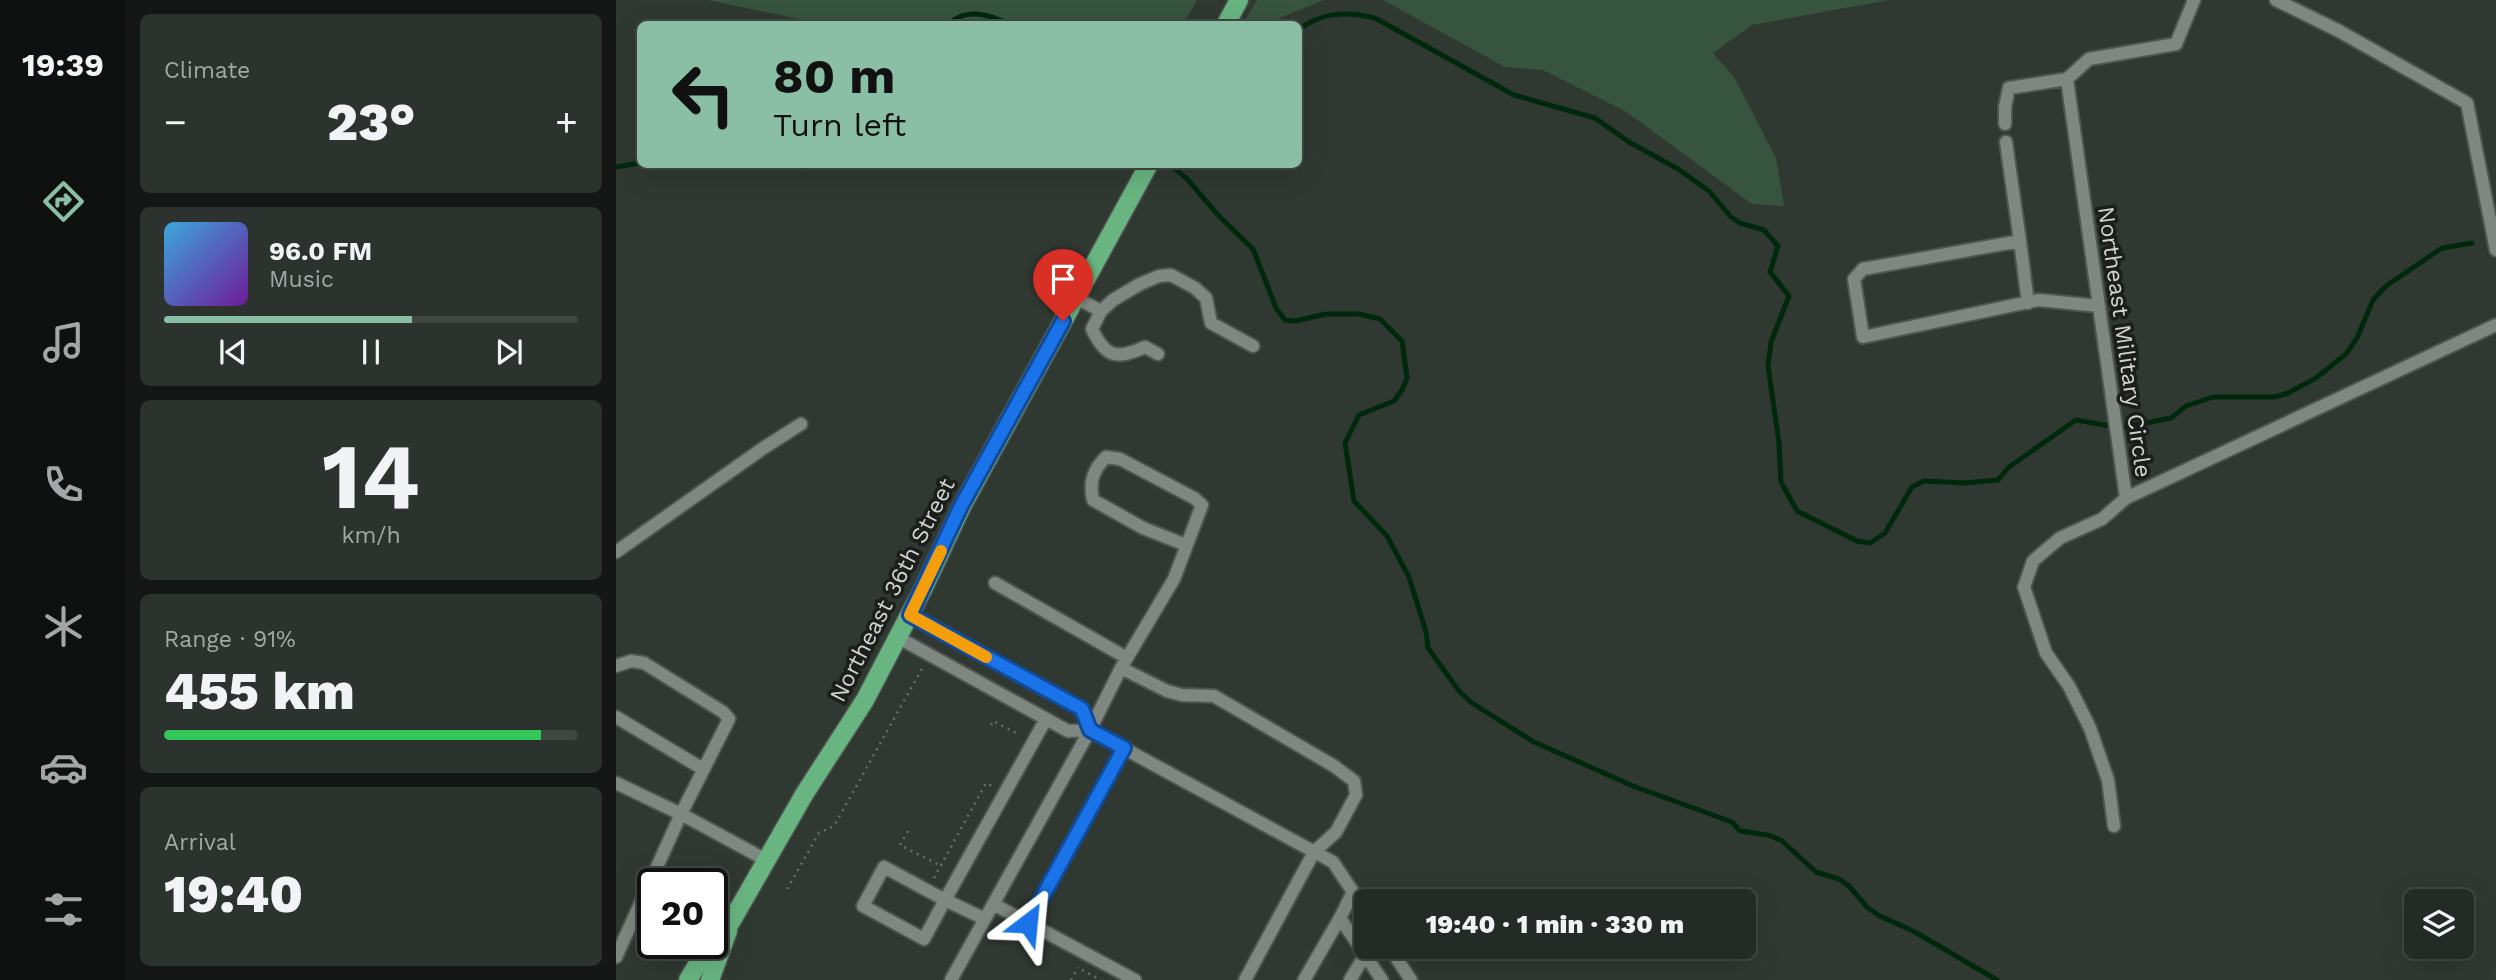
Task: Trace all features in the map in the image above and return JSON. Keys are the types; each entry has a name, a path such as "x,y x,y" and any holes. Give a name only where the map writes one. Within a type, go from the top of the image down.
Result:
{"main road":[{"path":"1228,21 1239,0"},
{"name":"Northeast 36th Street","path":"710,980 731,922 805,793 865,700 899,638 961,506 1147,168"},
{"name":"Northeast 36th Street","path":"688,980 702,957 731,922"}],"street":[{"path":"2005,124 2009,88 2067,79 2089,59 2176,44 2194,0"},
{"path":"2276,0 2339,31 2467,103 2496,250"},
{"name":"Northeast Military Circle","path":"2067,79 2126,498 2496,325"},
{"path":"2006,142 2028,303"},
{"path":"2021,241 1863,269 1854,279 1863,337 2038,300 2099,306"},
{"path":"1158,354 1145,347 1131,354 1117,356 1096,337 1092,329 1101,311 1113,300 1159,276 1171,275 1195,288 1206,298 1211,323 1252,346"},
{"path":"1076,298 1101,311"},
{"path":"616,552 801,424"},
{"path":"951,980 1090,730 1124,663 1174,579 1202,505 1194,498 1120,459 1105,457 1097,465 1089,485 1093,500 1143,528 1186,545"},
{"path":"2114,827 2108,780 2090,728 2069,686 2046,653 2024,587 2033,561 2060,538 2102,519 2126,498"},
{"path":"995,583 1167,691 1182,695 1214,696 1334,766 1354,781 1356,795 1336,832 1314,852 1245,980"},
{"path":"910,615 1082,709 1090,730"},
{"path":"899,638 1068,731 1090,730 1333,862 1353,892 1304,980"},
{"path":"616,666 631,661 644,663 729,719 681,814 616,957"},
{"path":"616,717 703,769"},
{"path":"985,919 945,900 884,867 863,906 924,939 945,900 1046,719"},
{"path":"1028,923 1124,748"},
{"path":"616,783 681,814 766,860"},
{"path":"993,904 1135,980"},
{"path":"1340,918 1354,939"},
{"path":"1350,980 1363,959"},
{"path":"1368,959 1382,980"},
{"path":"1397,959 1411,980"}],"path":[{"path":"805,168 806,172"},
{"path":"787,889 819,833 834,826 930,655"},
{"path":"990,725 993,721 1025,738"},
{"path":"928,891 986,783 998,789"},
{"path":"908,831 900,845 941,866"},
{"path":"1071,980 1078,967"}],"green space":[{"path":"708,0 1197,0 1185,21 809,21"},
{"path":"1257,0 1324,0 1274,21 1245,21"},
{"path":"1383,0 1889,0 1752,25 1713,53 1734,77 1776,158 1784,206 1752,204 1625,111 1543,70 1505,67"}],"waterway":[{"path":"953,21 970,14 1002,21"},
{"path":"1302,27 1325,16 1354,14 1375,18 1514,95 1595,118 1709,191 1731,217 1740,223 1764,230 1778,246 1770,272 1789,296 1771,342 1768,366 1779,443 1781,482 1797,511 1857,541 1870,543 1885,533 1912,487 1924,481 1965,483 1998,480 2009,467 2076,420 2121,428 2171,418 2186,406 2213,397 2274,397 2286,394 2316,378 2346,354 2357,338 2373,300 2386,286 2442,248 2472,243"},
{"path":"616,167 637,164"},
{"path":"1174,168 1253,249 1276,308 1285,320 1295,321 1326,314 1359,314 1380,319 1402,341 1407,378 1402,390 1394,401 1359,415 1345,443 1354,501 1387,536 1409,577 1426,632 1428,648 1459,691 1472,703 1534,742 1633,786 1732,822 1740,831 1781,840 1816,872 1839,879 1849,886 1867,907 1878,915 1915,932 1997,980"}],"slow traffic":[{"path":"941,551 910,615 986,657"}],"route":[{"path":"1028,923 1124,748 1090,730 1082,709 910,615 961,506 1063,321"}]}
